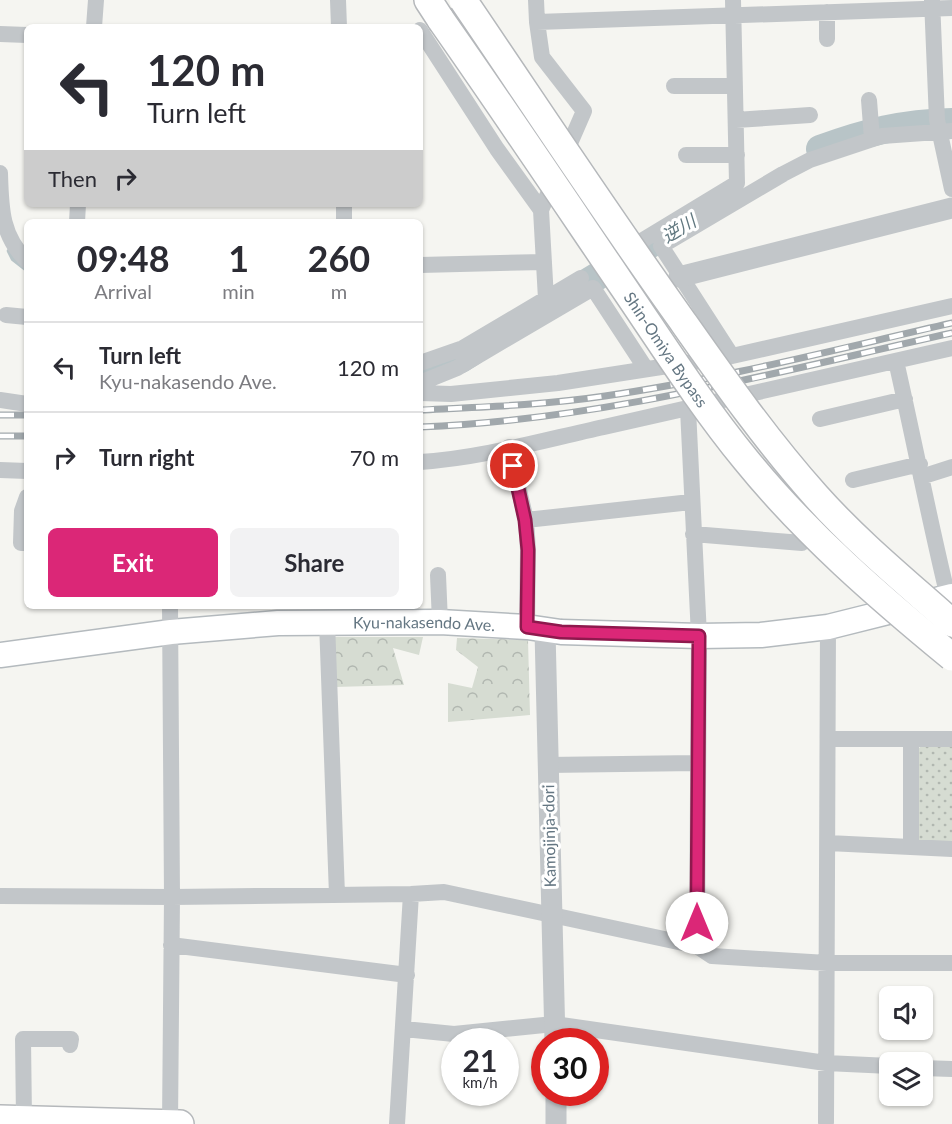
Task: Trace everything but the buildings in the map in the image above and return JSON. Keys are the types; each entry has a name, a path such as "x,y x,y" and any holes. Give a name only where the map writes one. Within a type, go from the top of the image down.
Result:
{"highway":[{"name":"Shin-Omiya Bypass","path":"463,0 643,266 771,442 818,498 885,564 951,605"},
{"name":"Shin-Omiya Bypass","path":"430,17 716,421 747,460 794,514 831,551 870,588 952,657"},
{"path":"12,1119 180,1124"}],"main road":[{"name":"Kyu-nakasendo Ave.","path":"0,655 171,632 231,626 327,622 389,614 440,622 536,629 699,636 761,635 828,627 951,605"}],"street":[{"path":"94,24 96,0"},
{"path":"338,0 339,24"},
{"path":"536,0 542,57 584,111 542,210 546,298"},
{"path":"537,22 733,8 827,12 932,4 952,8"},
{"path":"932,4 941,127 952,189"},
{"path":"644,240 737,183 733,8"},
{"path":"827,12 827,39"},
{"path":"430,17 497,149 542,210"},
{"path":"0,34 24,35"},
{"path":"674,86 735,86"},
{"path":"869,100 872,133"},
{"path":"736,120 810,115"},
{"path":"732,356 661,246 784,173 872,133 882,136 941,127"},
{"path":"686,154 737,155"},
{"path":"0,173 2,219 7,235 24,258"},
{"path":"679,277 952,208"},
{"path":"423,265 544,262"},
{"path":"423,362 463,348 581,278"},
{"path":"423,381 457,368 593,288 646,369"},
{"path":"423,393 451,394 558,383 732,356 952,306"},
{"path":"6,315 24,317"},
{"path":"423,462 439,461 688,409 952,348"},
{"path":"896,361 951,605"},
{"path":"820,419 905,399"},
{"path":"0,400 24,404"},
{"path":"688,409 699,636 697,946"},
{"path":"509,447 525,520 536,629"},
{"path":"853,480 952,467"},
{"path":"2,475 24,471"},
{"path":"525,520 691,502"},
{"path":"24,505 21,543 24,543"},
{"path":"693,534 802,543"},
{"path":"438,575 440,622"},
{"path":"170,609 172,897 170,1124"},
{"path":"327,622 337,895"},
{"path":"826,1122 828,627"},
{"name":"Kamojinja-dori","path":"536,629 547,765 554,1028"},
{"path":"829,739 952,739"},
{"path":"911,739 911,847"},
{"path":"547,765 698,763"},
{"path":"828,843 952,849"},
{"path":"0,896 172,897 444,892 697,946 712,956 827,963 952,963"},
{"path":"398,1124 411,894"},
{"path":"171,945 407,975"},
{"path":"404,1029 454,1034 531,1032"},
{"path":"609,1038 826,1064 879,1066"},
{"path":"12,1119 23,1039 71,1039 70,1045"},
{"path":"933,1068 952,1069"},
{"path":"556,1106 556,1124"}],"green space":[{"path":"333,637 423,637 419,655 393,648 404,685 335,687"},
{"path":"457,638 528,640 530,715 448,722 448,683 472,688 478,667 456,650"},
{"path":"921,746 952,746 952,843 920,842 915,835 916,751"}],"waterway":[{"name":"逆川","path":"820,149 885,130 917,124 952,122"},
{"name":"逆川","path":"560,299 657,240"},
{"name":"逆川","path":"9,251 13,259 24,268"},
{"name":"逆川","path":"423,372 461,359 472,352"}],"railway":[{"path":"423,410 559,402 649,389 779,363 952,323"},
{"path":"423,427 488,423 621,404 754,378 952,333"},
{"path":"0,415 24,415"},
{"path":"0,436 24,436"}],"route":[{"path":"513,466 525,520 528,550 527,627 561,632 699,636 697,923"}]}
